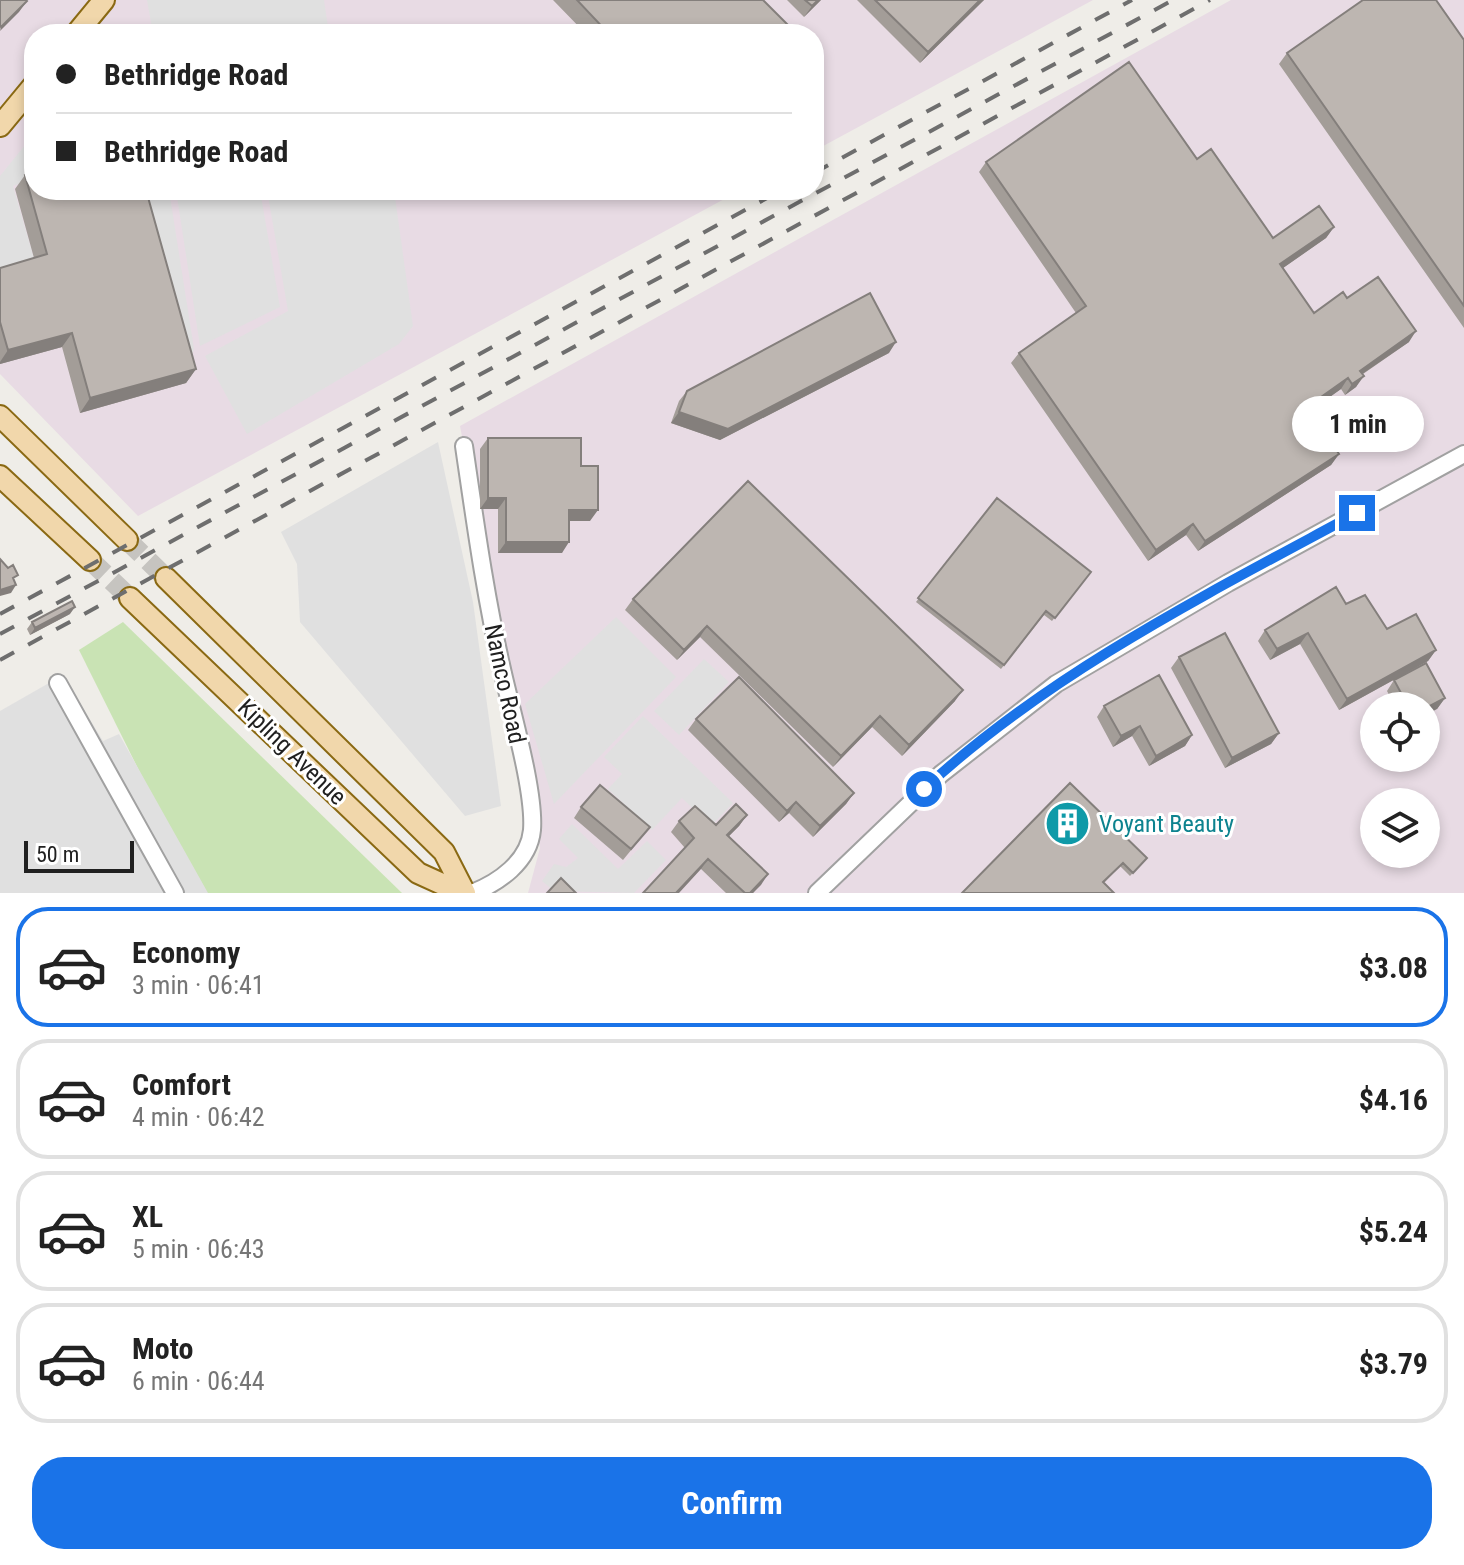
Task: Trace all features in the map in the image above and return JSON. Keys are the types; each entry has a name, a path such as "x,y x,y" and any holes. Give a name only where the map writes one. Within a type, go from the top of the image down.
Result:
{"main road":[{"path":"84,24 104,0"},
{"path":"0,126 24,97"},
{"path":"0,416 127,540"},
{"path":"0,476 90,560"},
{"name":"Kipling Avenue","path":"166,578 444,852 464,893"},
{"name":"Kipling Avenue","path":"130,598 418,873 464,893"}],"street":[{"name":"Namco Road","path":"464,446 491,619 530,799 532,833 524,851 498,883 472,893"},
{"path":"817,893 941,774 1056,684 1228,583 1464,454"},
{"path":"58,683 175,893"}],"shaded area":[{"path":"0,0 1093,0 824,146 824,24 24,24 24,200 723,200 138,516 0,374"},
{"path":"147,0 324,0 328,24 151,24"},
{"path":"1231,0 1464,0 1464,893 528,893 540,848 460,426"},
{"path":"24,146 24,182 13,186 35,262 0,273 0,176"},
{"path":"145,200 171,200 194,349 185,373"},
{"path":"178,200 262,200 280,307 200,346"},
{"path":"269,200 395,200 413,326 399,344 247,434 205,356 288,311"},
{"path":"438,442 473,602 501,806 465,816 300,622 297,564 281,532"},
{"path":"616,617 676,677 554,804 525,704"},
{"path":"704,659 729,682 679,735 654,711"},
{"path":"63,675 103,741 119,734 208,893 0,893 0,711"},
{"path":"643,716 733,803 711,826 682,798 652,830 608,789 622,774 604,757"},
{"path":"572,824 618,869 647,841 666,860 634,893 554,891 542,881 554,864 566,867 578,858 559,839"}],"green space":[{"path":"123,622 402,893 200,893 79,650"}],"building":[{"path":"0,0 27,1 1,27 0,25"},
{"path":"577,0 763,0 787,24 600,24"},
{"path":"875,0 980,0 928,52"},
{"path":"1363,0 1436,0 1464,40 1464,306 1287,53"},
{"path":"1129,62 1197,159 1211,149 1273,238 1319,206 1334,227 1280,264 1314,313 1343,292 1347,298 1378,277 1416,331 1360,371 1364,376 1352,384 1348,378 1307,407 1339,454 1205,541 1193,524 1156,550 1019,353 1086,306 986,162"},
{"path":"32,200 149,200 196,369 90,398 72,333 8,350 0,322 0,268 47,254"},
{"path":"870,293 896,342 728,429 679,412 687,391"},
{"path":"488,438 581,438 581,466 598,466 598,510 569,510 569,542 506,542 506,498 488,498"},
{"path":"748,481 963,690 909,745 880,716 841,756 707,626 684,650 633,599"},
{"path":"997,498 1091,572 1055,618 1046,611 1004,665 918,598"},
{"path":"0,559 8,568 13,565 18,575 13,578 16,585 0,590"},
{"path":"1336,587 1346,604 1365,595 1387,629 1416,614 1436,650 1347,699 1308,633 1277,649 1265,630"},
{"path":"72,601 75,607 35,628 32,622"},
{"path":"1225,633 1279,733 1232,758 1179,657"},
{"path":"1426,663 1445,698 1440,701 1440,692 1400,692 1394,680"},
{"path":"1159,675 1192,735 1156,756 1140,726 1121,736 1104,706"},
{"path":"739,677 854,793 820,826 796,802 787,811 696,719"},
{"name":"Voyant Beauty","path":"1070,783 1147,858 1133,873 1123,863 1103,882 1114,893 962,893"},
{"path":"600,785 650,827 631,849 581,807"},
{"path":"736,804 747,815 727,835 768,874 750,893 745,893 708,859 676,893 643,893 694,838 679,821 695,806 716,825"},
{"path":"561,878 576,893 547,893"}],"tunnel":[{"path":"127,540 166,578"},
{"path":"90,560 130,598"}],"railway":[{"path":"824,168 1132,0"},
{"path":"824,189 1173,0"},
{"path":"0,660 1210,0"},
{"path":"0,614 764,200"},
{"path":"0,634 803,200"}],"place":[{"name":"Voyant Beauty","path":"1068,824"}],"route":[{"path":"924,789 1056,684 1176,612 1357,513"}]}
